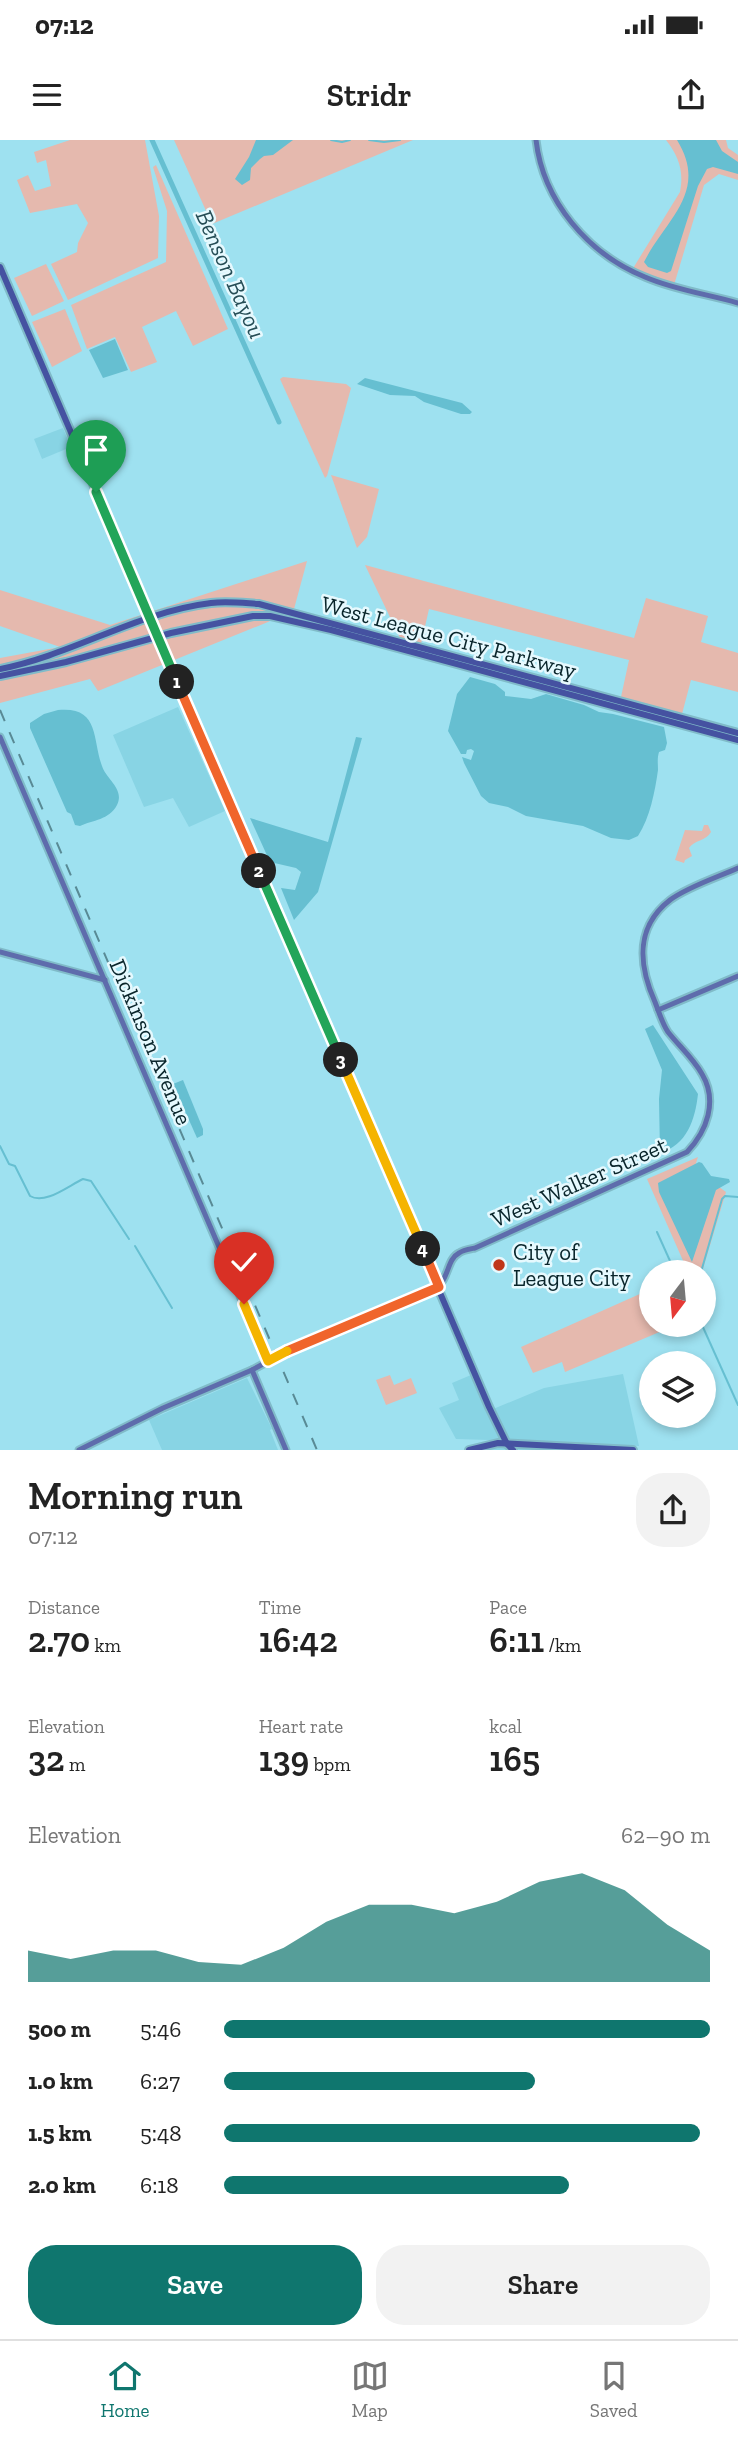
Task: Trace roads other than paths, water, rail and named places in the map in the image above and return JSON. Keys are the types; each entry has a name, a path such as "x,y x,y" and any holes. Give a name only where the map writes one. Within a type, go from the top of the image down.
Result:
{"main road":[{"path":"0,267 507,1447 513,1450"},
{"name":"West League City Parkway","path":"1,671 149,618 193,606 232,602 259,604 332,627 738,740"},
{"name":"West League City Parkway","path":"1,671 91,656 158,637 253,616 270,616 332,627 738,733"},
{"path":"468,1450 490,1444 507,1447 633,1450"}],"street":[{"path":"536,140 543,170 555,200 570,222 602,253 646,278 738,303"},
{"name":"Dickinson Avenue","path":"0,737 268,1361"},
{"name":"West Walker Street","path":"439,1287 457,1254 671,1161 694,1145 708,1121 710,1095 702,1073 667,1030 645,980 641,964 642,946 652,920 672,898 738,868"},
{"path":"0,952 105,980"},
{"path":"658,1010 738,976"},
{"path":"79,1450 163,1408 252,1370 293,1348 439,1287"},
{"path":"252,1370 286,1450"}],"waterway":[{"name":"Benson Bayou","path":"152,140 279,422"},
{"path":"331,140 350,140"},
{"path":"369,140 400,140"},
{"path":"0,1146 9,1164 15,1166 30,1196 42,1198 83,1179 91,1181 129,1239"},
{"path":"704,1260 722,1199 725,1196 738,1197"},
{"path":"657,1232 670,1260"},
{"path":"135,1246 172,1308"},
{"path":"707,1337 738,1405"}],"railway":[{"path":"0,710 317,1450"}],"place":[{"name":"City of League City","path":"499,1265"}]}
